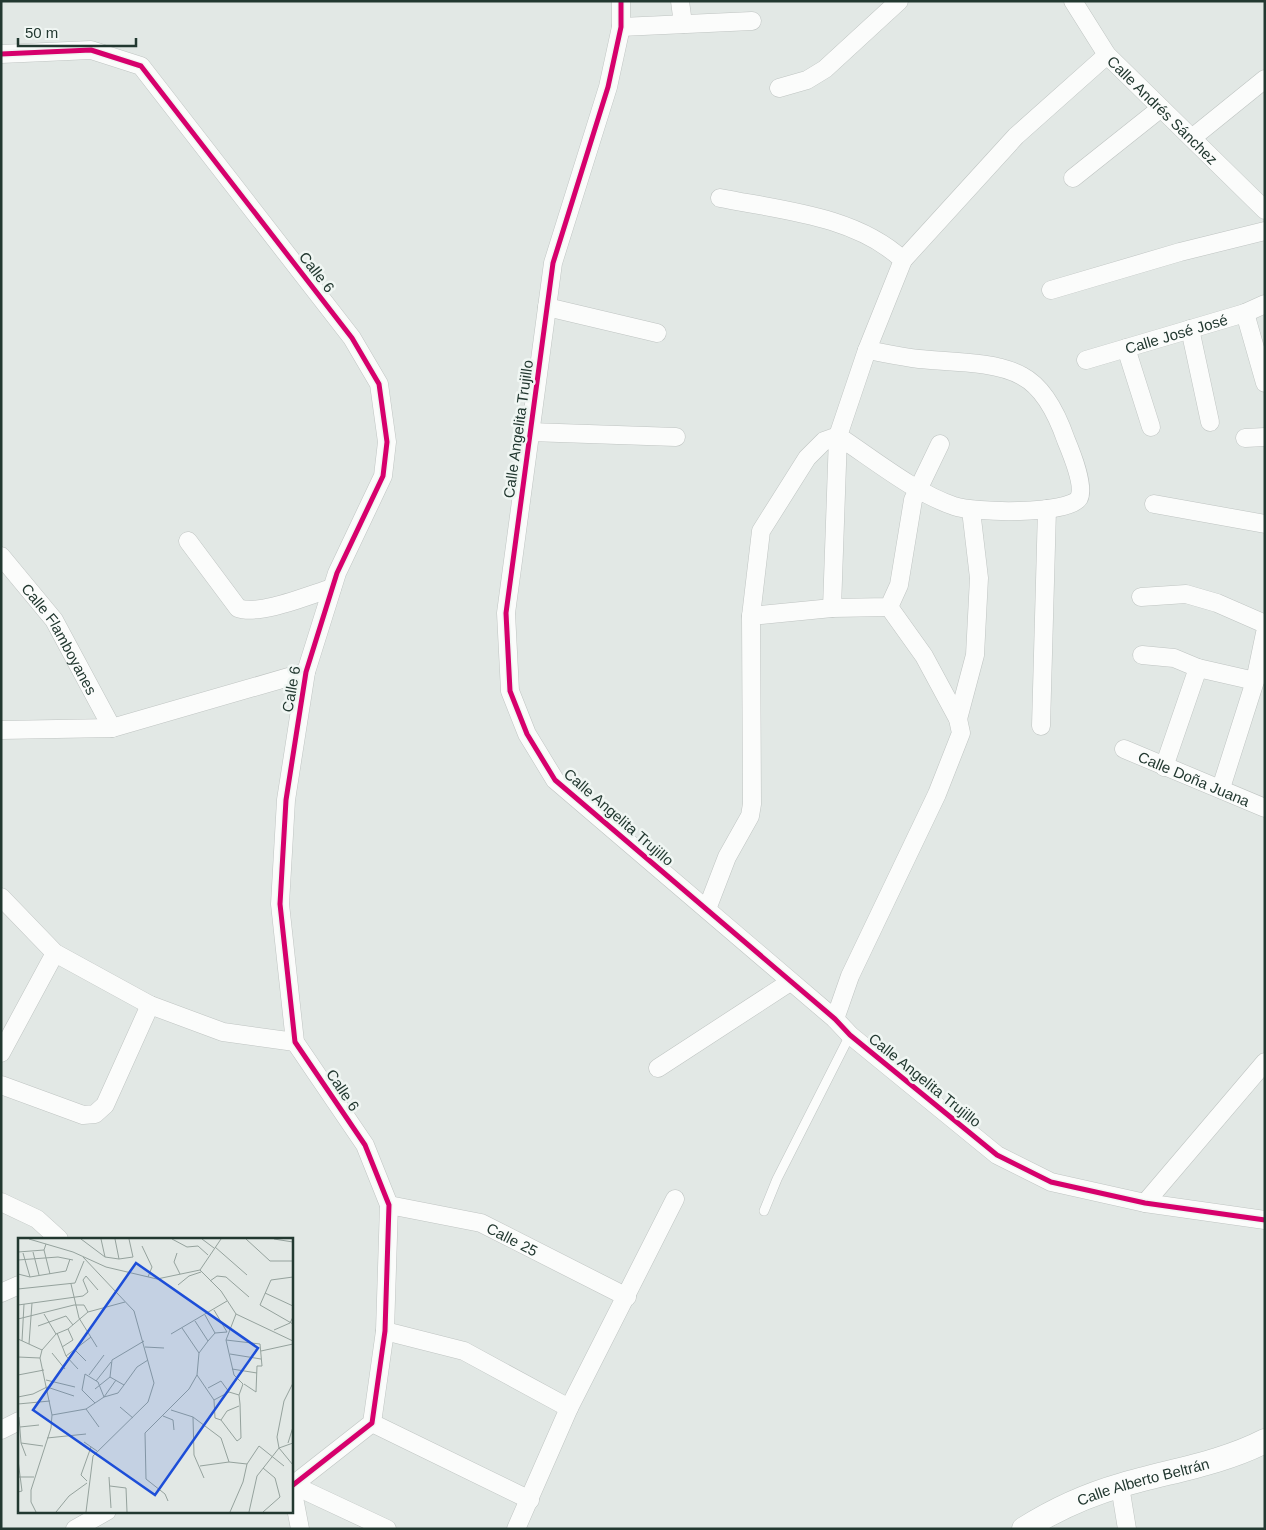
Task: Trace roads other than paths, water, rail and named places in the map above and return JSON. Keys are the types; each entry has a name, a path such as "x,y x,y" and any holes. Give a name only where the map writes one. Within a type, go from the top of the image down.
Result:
{"main road":[{"name":"Calle Alberto Beltrán","path":"1024,1529 1045,1516 1082,1499 1120,1486 1226,1457 1265,1441"}],"street":[{"name":"Calle Angelita Trujillo","path":"621,1 621,27 608,87 553,263 506,613 510,691 527,734 554,780 835,1019 850,1036 997,1155 1051,1182 1145,1202 1265,1220"},
{"path":"680,1 683,24"},
{"path":"779,88 807,80 826,69 899,1"},
{"name":"Calle Andrés Sánchez","path":"1073,1 1107,55 1265,210"},
{"path":"621,27 752,21"},
{"name":"Calle 6","path":"1,54 91,50 141,66 352,338 379,384 387,442 383,476 337,573 306,672 286,800 280,904 294,1042 365,1145 389,1205 385,1331 372,1424"},
{"path":"832,608 838,436 866,350 903,260 1016,136 1107,55"},
{"path":"1192,138 1265,79"},
{"path":"1073,178 1161,108"},
{"path":"720,198 822,217 876,240 903,260"},
{"path":"1051,290 1180,252 1265,232"},
{"name":"Calle José José","path":"1086,360 1244,313 1265,304"},
{"path":"547,307 657,333"},
{"path":"1244,313 1265,383"},
{"path":"1190,329 1210,422"},
{"path":"1126,348 1151,427"},
{"path":"838,436 918,488 954,506 971,510 1047,509 1072,504 1078,499 1081,492 1075,462 1060,422 1046,398 1023,376 1002,368 866,350"},
{"path":"530,432 676,437"},
{"path":"707,909 727,858 750,816 751,810 751,616 760,531 808,458 824,441 838,436"},
{"path":"1246,438 1265,437"},
{"path":"889,607 899,585 913,500 940,444"},
{"path":"1154,504 1265,524"},
{"path":"1041,726 1047,509"},
{"path":"958,719 975,655 979,578 971,510"},
{"path":"188,541 238,608 245,611 271,606 332,588"},
{"name":"Calle Flamboyanes","path":"1,556 54,620 112,728"},
{"path":"1141,597 1186,594 1217,603 1265,624"},
{"path":"751,616 832,608 889,607"},
{"path":"835,1019 850,976 937,794 961,733 958,719 924,656 889,607"},
{"path":"1221,788 1255,682 1265,633"},
{"path":"1142,655 1174,658 1198,668 1255,682"},
{"path":"1164,767 1198,668"},
{"path":"1,730 112,728 306,672"},
{"name":"Calle Doña Juana","path":"1124,749 1265,808"},
{"path":"1,897 55,952 150,1005 223,1032 294,1042"},
{"path":"1,1053 55,952"},
{"path":"658,1068 790,982"},
{"path":"1,1085 83,1114 95,1114 105,1105 150,1005"},
{"path":"1145,1202 1265,1062"},
{"path":"516,1529 569,1408 675,1199"},
{"path":"1,1202 37,1219 58,1238"},
{"name":"Calle 25","path":"389,1205 480,1223 627,1296"},
{"path":"1,1293 18,1285"},
{"path":"385,1331 464,1352 569,1408"},
{"path":"1,1430 18,1422"},
{"path":"292,1484 372,1424 530,1500"},
{"path":"292,1484 300,1529"},
{"path":"292,1484 387,1529"},
{"path":"1120,1486 1127,1529"},
{"path":"75,1529 105,1512"}],"lane":[{"path":"764,1211 777,1179 850,1036"}]}
